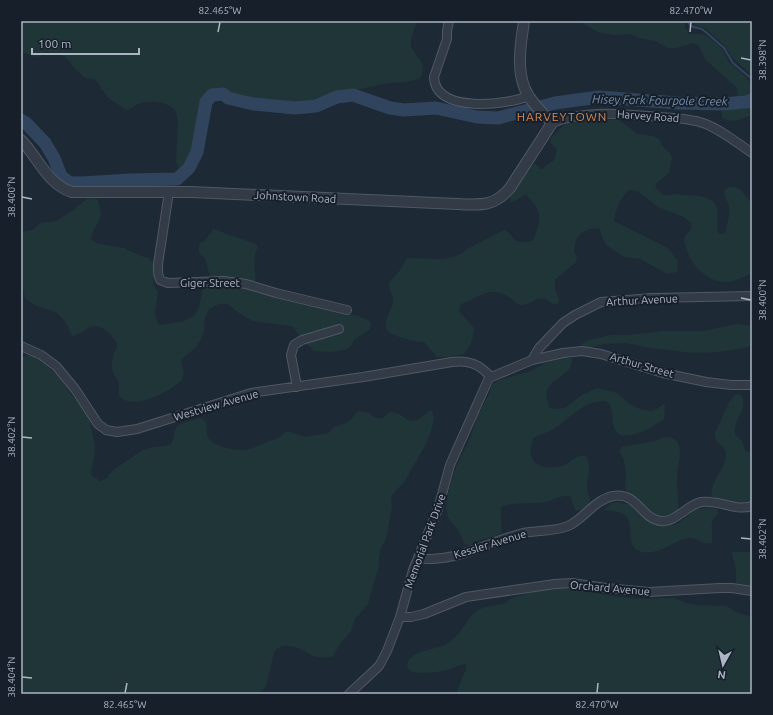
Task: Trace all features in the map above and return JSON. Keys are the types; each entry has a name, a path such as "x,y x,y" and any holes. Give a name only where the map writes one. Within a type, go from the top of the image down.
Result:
{"street":[{"path":"449,21 446,31 447,39 434,77 434,82 438,91 453,100 479,104 506,103 531,99"},
{"path":"524,21 521,50 521,70 525,89 531,99 552,123"},
{"name":"Harvey Road","path":"552,123 574,116 607,114 687,119 701,122 714,128 752,153"},
{"name":"Johnstown Road","path":"21,140 34,154 55,183 66,190 79,192 169,192 484,205 502,197 510,188 552,123"},
{"name":"Giger Street","path":"169,192 158,264 160,280 168,283 224,281 246,284 276,293 347,310"},
{"name":"Arthur Avenue","path":"532,360 539,348 563,323 574,315 601,302 652,298 752,296"},
{"path":"297,387 291,355 294,345 302,340 338,328"},
{"name":"Westview Avenue","path":"21,346 41,355 56,366 75,389 102,428 111,431 123,432 137,429 244,395 460,360 477,364 491,377"},
{"name":"Arthur Street","path":"532,360 563,353 582,351 601,354 663,373 706,382 731,385 752,385"},
{"path":"491,377 532,360"},
{"name":"Memorial Park Drive","path":"349,694 379,666 387,651 400,617 418,558 436,515 450,465 488,380 491,377"},
{"name":"Kessler Avenue","path":"418,558 429,559 459,555 518,534 566,527 601,501 613,496 632,499 650,517 662,522 671,520 689,506 702,502 717,503 742,508 752,506"},
{"name":"Orchard Avenue","path":"400,617 411,617 424,614 466,597 555,584 572,583 649,592 720,588 752,591"}],"green space":[{"path":"21,21 417,21 411,39 411,47 423,67 422,75 419,79 344,91 324,99 296,105 233,97 224,91 216,89 209,92 200,102 194,155 184,168 179,168 176,163 178,123 176,113 173,108 165,104 151,102 138,104 126,110 107,97 96,80 84,77 75,69 65,56 46,52 38,57 21,52"},
{"path":"579,21 686,21 685,27 689,34 705,35 723,50 729,62 746,77 752,85 752,97 746,99 738,97 737,88 706,60 698,45 693,43 676,48 668,48 655,41 639,38 630,34 614,35 598,32"},
{"path":"692,21 748,21 752,30 752,77 732,57 723,44 705,28 695,25"},
{"path":"752,106 752,115 734,121 722,118 722,109 742,109"},
{"path":"578,120 619,120 637,134 653,136 659,139 663,147 671,154 672,159 669,173 659,181 655,187 661,193 666,195 674,194 706,197 712,201 717,207 717,227 719,234 725,233 729,216 729,206 725,197 725,190 729,187 734,187 741,190 752,204 752,274 729,282 721,282 708,277 692,261 684,242 685,236 692,227 690,222 684,217 658,207 637,191 629,190 626,192 619,204 614,221 668,248 678,261 677,272 667,274 640,259 624,257 606,245 600,229 591,229 584,231 577,238 574,252 577,256 576,262 555,280 555,289 559,299 558,304 553,304 542,298 525,305 520,305 502,293 490,292 461,304 459,311 474,328 471,342 464,354 450,357 437,357 424,342 395,335 387,330 386,323 393,303 389,283 400,270 407,258 443,259 453,257 504,230 518,241 526,242 533,240 539,222 539,213 526,194 517,200 512,202 510,201 515,187 534,164 542,169 554,160 557,150 550,142 552,136 563,126"},
{"path":"89,198 97,199 101,214 100,219 92,233 92,240 99,244 124,248 149,258 154,264 155,269 153,283 158,292 155,314 158,324 162,325 184,321 194,316 199,307 204,285 212,284 251,288 301,304 356,315 368,320 371,324 370,329 354,340 350,347 345,350 330,352 314,351 306,344 305,335 299,335 292,326 253,321 237,312 228,304 219,304 209,309 205,318 204,331 200,341 195,348 181,360 184,373 182,380 176,385 151,398 133,402 125,400 119,396 119,383 112,370 113,355 117,348 117,343 112,336 101,327 92,326 73,336 65,321 56,312 36,306 25,299 24,291 21,288 21,232 33,230 43,222 58,220"},
{"path":"213,229 257,245 258,248 255,256 255,282 210,276 205,259 199,252 199,246 200,243 205,241"},
{"path":"736,324 752,326 752,345 744,348 718,352 693,353 651,348 626,343 605,344 590,348 585,348 581,344 589,340 611,335 629,335 664,331 703,331"},
{"path":"27,355 32,356 46,365 59,378 90,421 95,446 91,475 100,481 141,451 171,444 177,426 200,418 205,421 207,426 207,434 212,442 226,448 246,450 277,438 285,432 291,432 305,437 328,433 333,427 348,422 358,411 369,413 374,417 382,419 389,412 396,413 412,421 422,417 429,411 432,411 434,417 427,442 405,481 393,494 391,499 392,507 387,536 380,551 378,569 368,604 355,619 351,631 340,644 333,656 316,657 302,650 288,646 276,649 266,686 259,694 21,694 21,358"},
{"path":"567,357 572,359 569,369 549,386 547,391 549,407 555,409 565,408 582,395 597,388 617,393 629,404 640,409 651,411 657,409 665,403 664,419 647,430 625,436 619,434 615,430 612,411 609,404 604,401 596,402 579,410 552,430 533,438 531,450 532,459 538,465 548,467 561,466 579,456 586,456 589,464 587,487 590,499 589,505 583,510 575,510 570,496 567,496 540,503 506,505 501,507 501,533 471,545 465,544 458,530 448,518 446,508 448,493 456,467 471,436 477,417 490,392 491,387 499,380 531,371 545,363"},
{"path":"736,394 741,395 743,406 736,423 735,434 742,442 745,450 752,453 752,502 742,504 725,501 711,495 714,482 726,458 724,449 716,440 715,433 729,402"},
{"path":"665,437 672,438 677,442 680,459 677,473 679,502 678,510 664,517 657,516 626,491 624,460 619,451 622,447 655,441"},
{"path":"617,502 633,505 654,522 670,525 675,525 680,522 696,509 717,509 718,514 713,520 712,524 712,543 709,544 689,538 652,552 646,553 639,551 632,544 629,523 625,515 618,512 604,510 612,503"},
{"path":"733,552 752,552 752,586 737,585 736,569 732,554"},
{"path":"564,588 618,597 643,599 674,598 686,603 698,605 726,606 738,613 752,617 752,694 456,694 466,669 466,664 447,670 424,673 410,671 407,666 408,661 412,657 422,651 440,647 450,642 459,633 470,617 478,610 502,604 528,593"}],"waterway":[{"path":"688,21 690,26 702,29 724,48 733,63 752,79"},
{"name":"Hisey Fork Fourpole Creek","path":"21,120 26,123 45,143 54,158 61,176 72,183 82,183 177,179 189,168 197,152 206,102 212,95 223,94 228,98 253,104 295,108 316,106 337,97 353,95 390,108 404,110 436,108 477,117 498,118 555,103 599,97 678,103 722,104 752,100"}],"district":[{"name":"HARVEYTOWN","path":"562,116"}]}
